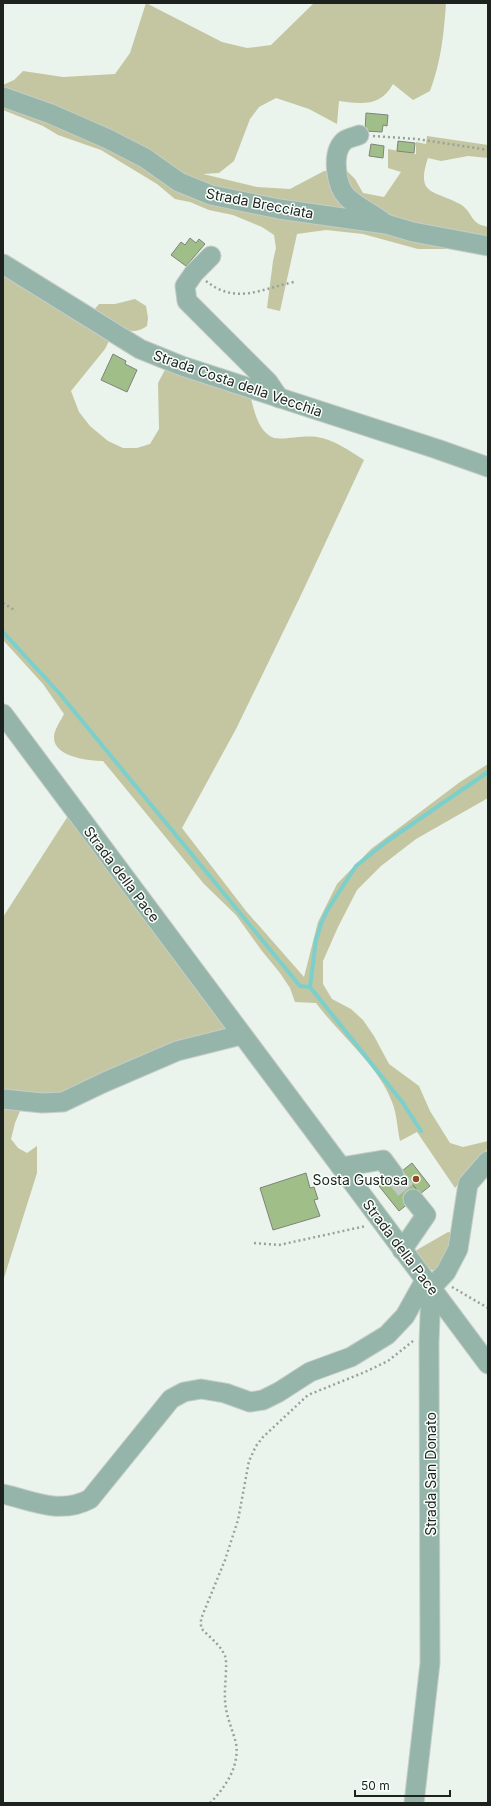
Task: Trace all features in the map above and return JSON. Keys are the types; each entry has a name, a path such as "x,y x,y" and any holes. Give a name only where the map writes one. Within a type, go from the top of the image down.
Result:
{"street":[{"name":"Strada Brecciata","path":"3,97 50,114 108,139 145,158 179,182 206,194 279,209 386,224 413,232 488,246"},
{"path":"359,136 345,140 340,146 337,157 337,172 342,189 346,197 386,224"},
{"path":"211,256 194,273 185,286 187,301 268,382 279,398"},
{"name":"Strada Costa della Vecchia","path":"3,264 140,349 182,366 488,467"},
{"name":"Strada della Pace","path":"3,714 402,1250 432,1282 488,1364"},
{"path":"3,1099 42,1103 62,1102 177,1051 241,1034"},
{"path":"341,1168 383,1160 394,1175"},
{"path":"3,1494 60,1508 77,1506 90,1499 171,1399 184,1392 201,1389 225,1393 250,1402 264,1400 310,1372 351,1357 387,1335 432,1282 446,1272 458,1249 468,1184 488,1161"},
{"path":"402,1250 426,1215 413,1199"},
{"name":"Strada San Donato","path":"414,1803 430,1663 430,1323 432,1282"}],"path":[{"path":"359,136 417,139 488,150"},
{"path":"194,273 210,285 235,295 247,294 294,282"},
{"path":"3,603 16,611"},
{"path":"254,1243 279,1245 382,1222"},
{"path":"432,1282 488,1308"},
{"path":"210,1803 229,1779 237,1754 225,1700 226,1658 222,1650 201,1628 201,1620 225,1560 236,1526 249,1461 256,1446 263,1437 308,1396 388,1361 406,1348 430,1323"}],"green space":[{"path":"146,3 222,42 247,48 271,45 314,3 446,3 437,69 430,91 413,100 393,84 382,97 370,102 355,103 339,101 337,124 309,109 276,98 259,107 250,119 234,161 219,173 203,174 257,187 290,189 324,171 345,169 355,179 363,193 384,197 401,172 388,168 388,149 416,154 416,142 426,144 427,136 488,145 488,158 468,156 441,161 428,158 424,179 426,186 430,190 460,204 477,223 488,227 488,251 459,238 452,249 418,249 363,234 326,230 297,234 280,311 267,308 276,248 274,235 262,227 233,215 209,210 190,202 175,199 157,184 101,150 58,135 43,126 3,110 3,85 14,80 23,71 63,77 115,74 130,53"},
{"path":"3,271 111,337 105,349 71,391 79,412 90,426 108,441 123,448 137,448 150,444 159,429 158,383 167,366 250,394 260,425 268,435 274,438 323,438 341,446 364,460 236,729 182,828 246,911 304,977 318,922 337,884 371,849 460,782 488,764 488,798 416,839 381,866 357,890 323,961 323,984 332,999 351,1009 363,1020 374,1036 389,1064 419,1086 430,1111 450,1143 463,1147 488,1141 488,1148 455,1188 417,1132 400,1141 392,1102 378,1076 368,1063 316,1003 295,1002 290,988 280,973 236,915 204,884 103,761 81,759 59,749 55,744 54,734 64,714 43,684 3,640"},
{"path":"135,299 146,306 148,318 147,326 140,330 126,330 113,324 94,310 99,304 115,304"},
{"path":"68,816 230,1028 58,1096 3,1092 3,917"},
{"path":"5,1103 20,1111 11,1139 18,1148 27,1153 37,1146 37,1173 3,1281 3,1104"},
{"path":"448,1232 453,1233 445,1260 434,1271 431,1270 425,1265 415,1251"}],"building":[{"path":"366,113 388,115 387,126 383,125 382,132 365,131"},
{"path":"398,141 415,143 414,153 397,151"},
{"path":"371,144 384,146 383,158 369,156"},
{"path":"190,238 196,243 199,239 205,244 186,266 171,255 181,242 185,245"},
{"path":"113,354 126,361 125,364 137,370 127,392 101,380"},
{"name":"Sosta Gustosa","path":"412,1163 430,1186 420,1194 402,1171"},
{"path":"401,1170 420,1194 399,1211 379,1186"},
{"path":"306,1173 310,1188 314,1187 318,1199 314,1200 320,1216 273,1230 260,1188"}],"waterway":[{"path":"3,632 60,694 300,986 310,987"},
{"path":"421,1131 403,1103 310,987 316,940 328,909 356,866 386,842 488,772"}],"tunnel":[{"path":"394,1175 413,1199"}],"place":[{"name":"Sosta Gustosa","path":"416,1179"}]}
